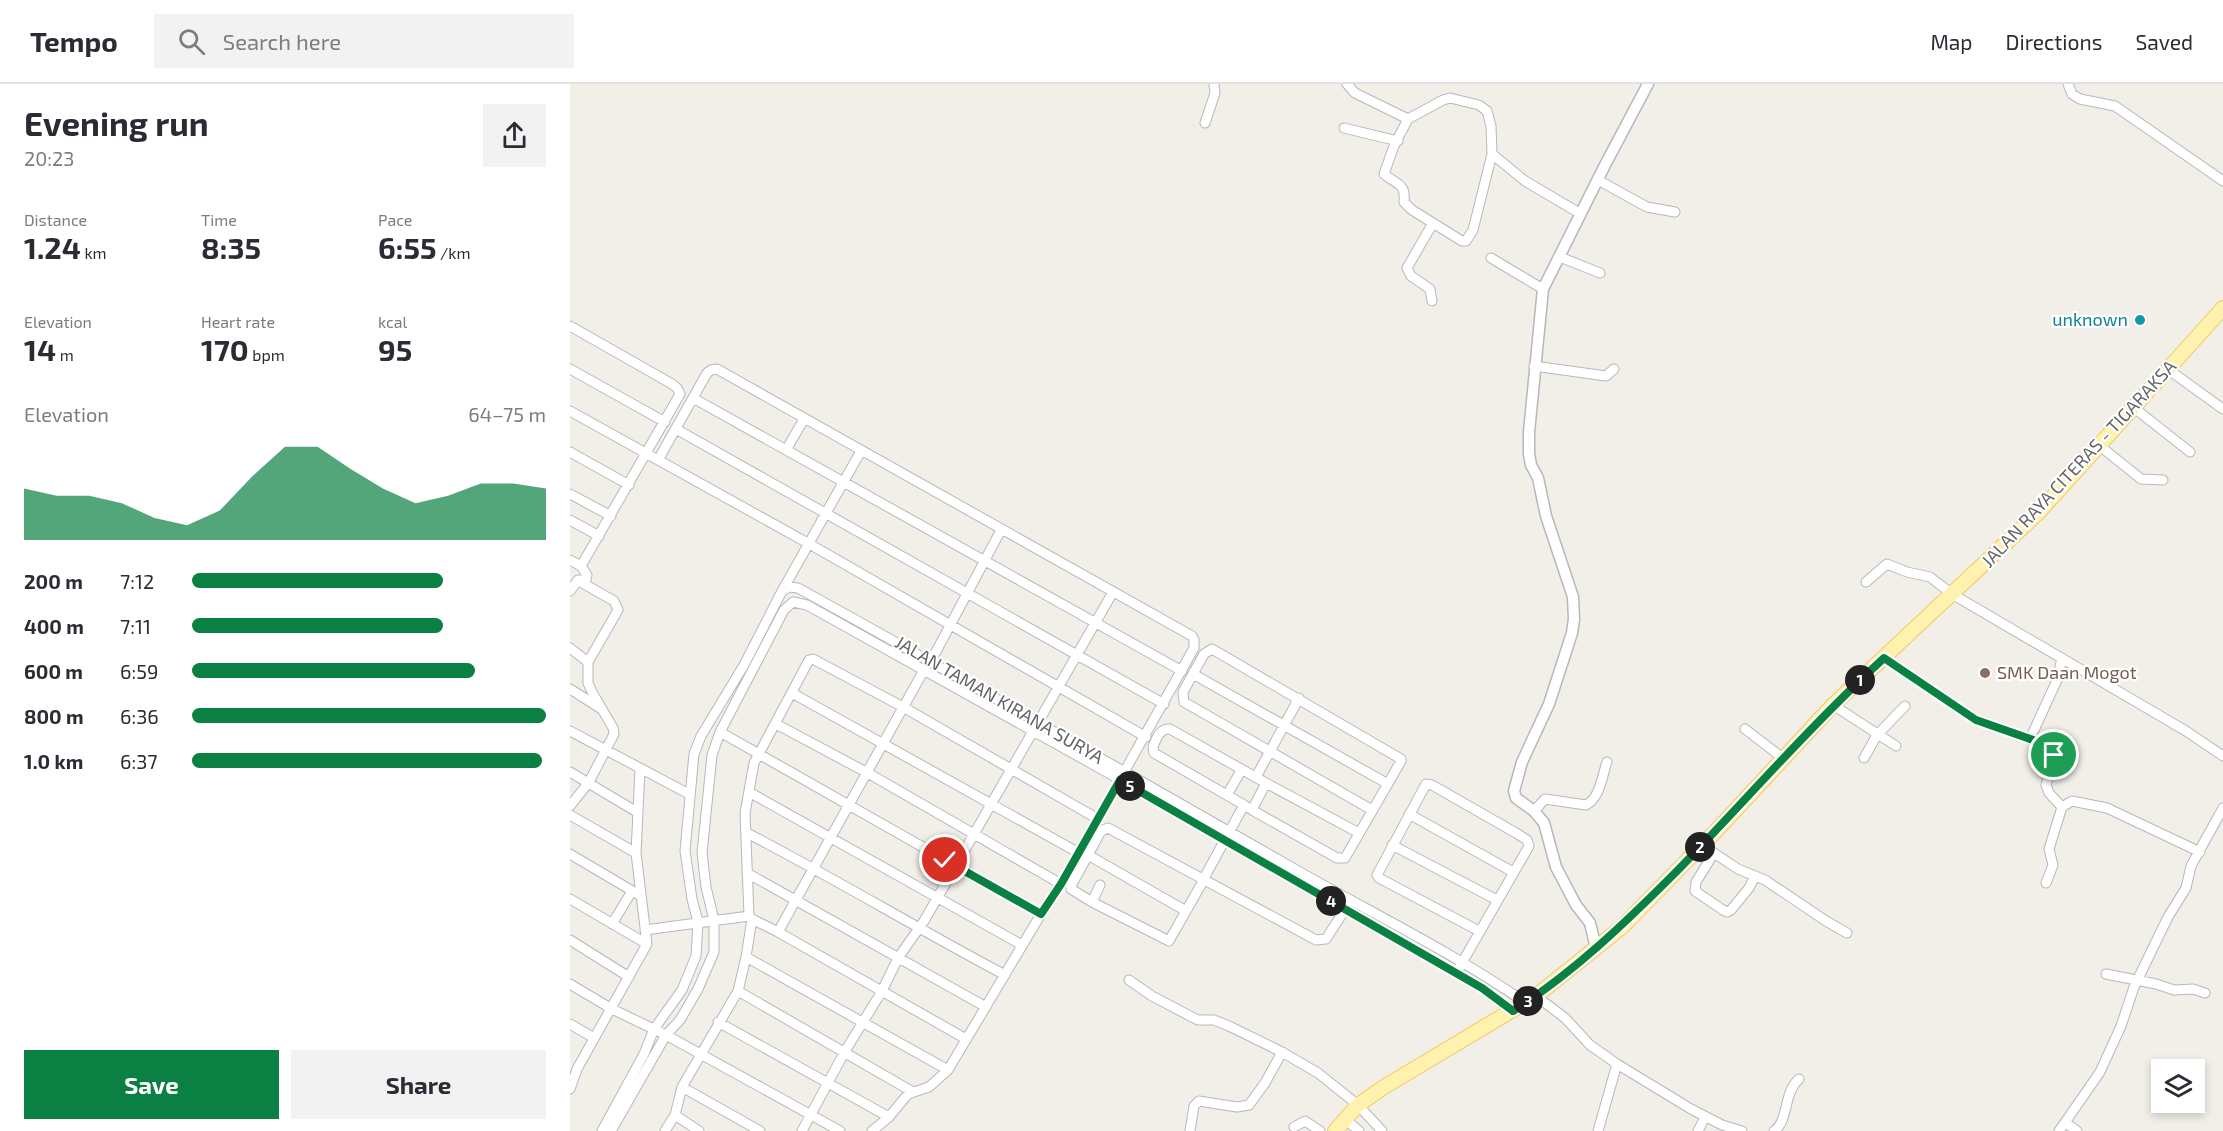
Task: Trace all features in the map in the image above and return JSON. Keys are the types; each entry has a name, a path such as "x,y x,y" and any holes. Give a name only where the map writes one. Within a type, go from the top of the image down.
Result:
{"main road":[{"name":"JALAN RAYA CITERAS - TIGARAKSA","path":"1335,1131 1358,1105 1384,1087 1531,999 1622,927 1708,849 1833,705 2038,512 2223,308"}],"street":[{"path":"1205,123 1215,93 1214,84"},
{"path":"1347,84 1355,93 1408,119"},
{"path":"1596,948 1590,923 1576,905 1556,867 1544,823 1534,811 1516,798 1514,786 1522,762 1549,704 1572,633 1574,607 1571,589 1546,516 1538,478 1531,465 1529,454 1534,366 1544,289 1648,84"},
{"path":"2068,84 2072,94 2080,99 2115,106 2223,181"},
{"path":"1450,98 1479,105 1487,111 1490,117 1492,154 1469,239 1462,241 1406,205 1403,187 1384,174 1398,141 1408,119 1443,100 1450,98"},
{"path":"1344,128 1398,141"},
{"path":"1492,154 1525,181 1581,214"},
{"path":"1598,180 1647,207 1675,212"},
{"path":"1432,223 1407,268 1411,276 1430,289 1432,301"},
{"path":"1560,257 1600,273"},
{"path":"1491,258 1544,289"},
{"path":"571,329 677,388 680,394 581,566"},
{"path":"1534,366 1606,376 1614,369"},
{"path":"570,369 665,422"},
{"path":"658,460 707,373 717,369 1192,636 1194,648 1098,819 1071,886 1072,891 1092,902 1169,941 1228,836 1266,783"},
{"path":"2169,370 2223,409"},
{"path":"693,398 1182,671"},
{"path":"2133,407 2190,452"},
{"path":"570,411 1146,736"},
{"path":"786,450 804,418"},
{"path":"676,429 1164,704"},
{"path":"2100,446 2140,479 2163,480"},
{"path":"602,1131 644,1054 654,1029 682,990 696,956 698,922 685,851 694,754 701,736 744,665 782,591 861,451"},
{"path":"570,452 629,485"},
{"path":"570,494 611,516"},
{"path":"570,520 599,536"},
{"path":"931,661 1001,530"},
{"path":"570,560 581,566 587,575 586,580 578,580"},
{"path":"1866,582 1884,566 1891,565 1934,579 1952,594 2186,731 2223,756"},
{"path":"570,591 578,580"},
{"path":"570,806 589,782 614,734 613,728 588,683 588,662 618,610 614,601 578,580"},
{"name":"JALAN TAMAN KIRANA SURYA","path":"782,591 789,587 798,588 1038,722 1122,776"},
{"path":"802,1131 844,1053 882,991 898,958 937,899 1113,592"},
{"name":"JALAN TAMAN KIRANA SURYA","path":"720,732 784,610 793,602 807,605 1033,731 1122,776 1228,836 1351,900 1461,963 1565,1018 1590,1045 1617,1064 1705,1117 1742,1131"},
{"path":"570,648 588,662"},
{"path":"1359,833 1170,729 1161,731 1153,746 1154,753 1340,859 1345,858 1401,761 1401,757 1299,698 1212,649 1206,651 1183,692 1184,702 1372,810"},
{"path":"1884,658 1976,720 2046,747 2054,755 2046,785 2047,790 2062,807"},
{"path":"2030,739 2057,680 2062,658"},
{"path":"665,1131 675,1115 682,1087 738,991 746,957 751,918 747,873 746,813 757,754 811,659 903,707 1098,819"},
{"path":"778,932 924,669"},
{"path":"1193,674 1388,784"},
{"path":"570,689 602,709"},
{"path":"792,693 1186,911"},
{"path":"1256,777 1299,698"},
{"path":"1833,705 1896,746"},
{"path":"1863,758 1877,735 1905,706"},
{"path":"776,724 866,772 1061,884"},
{"path":"1745,729 1784,759"},
{"path":"570,731 689,794"},
{"path":"611,1131 666,1035 680,1020 698,989 714,952 714,920 706,887 702,853 712,755 720,732 1041,914"},
{"path":"1534,811 1545,799 1586,805 1591,802 1596,795 1607,762"},
{"path":"1227,795 1242,769"},
{"path":"570,1089 574,1067 612,1009 647,944 636,854 640,770"},
{"path":"570,772 637,812"},
{"path":"1456,973 1527,850 1527,840 1432,785 1424,786 1377,872 1379,878 1479,931"},
{"path":"749,792 1022,945"},
{"path":"2046,883 2053,865 2049,849 2062,807 2072,801 2107,808 2200,852"},
{"path":"2059,1131 2100,1072 2138,980 2168,917 2186,888 2191,866 2223,808"},
{"path":"1409,814 1513,872"},
{"path":"570,815 636,854"},
{"path":"872,1131 889,1117 899,1103 913,1092 929,1087 948,1070 1041,914 1101,831 1108,828 1321,941 1326,939 1351,900"},
{"path":"747,833 1005,975"},
{"name":"JALAN TAMAN KIRANA SURYA","path":"1228,836 1345,910 1482,988 1513,1011"},
{"path":"1392,845 1497,900"},
{"path":"1755,876 1749,888 1727,912 1695,891 1708,849 1738,869 1765,880 1847,933"},
{"path":"570,854 641,896"},
{"path":"747,873 986,1006"},
{"path":"1092,902 1100,885"},
{"path":"612,924 632,891"},
{"path":"570,899 647,944"},
{"path":"645,930 714,920 751,918 966,1039"},
{"path":"570,940 629,977"},
{"path":"746,957 948,1070"},
{"path":"2106,974 2174,990 2193,989 2205,993"},
{"path":"1129,980 1152,996 1198,1020 1214,1020 1318,1072 1358,1105 1382,1131"},
{"path":"570,984 612,1009 666,1035 840,1131"},
{"path":"738,991 913,1092"},
{"path":"718,1022 889,1117"},
{"path":"570,1024 594,1038"},
{"path":"1190,1131 1194,1107 1199,1101 1237,1107 1249,1105 1265,1083 1282,1052"},
{"path":"1598,1131 1617,1064"},
{"path":"1774,1131 1782,1123 1791,1088 1799,1078"},
{"path":"682,1087 760,1131"},
{"path":"675,1115 699,1131"},
{"path":"1698,1131 1705,1117"},
{"path":"1345,1119 1359,1131"},
{"path":"1294,1127 1305,1121 1320,1131"},
{"path":"2066,1123 2077,1131"}],"place":[{"name":"unknown","path":"2140,320"},
{"name":"SMK Daan Mogot","path":"1985,673"}],"route":[{"path":"945,860 1041,914 1061,884 1120,780 1482,988 1513,1011 1536,996 1622,927 1833,705 1884,658 1976,720 2033,740 2046,747 2054,755"}]}
